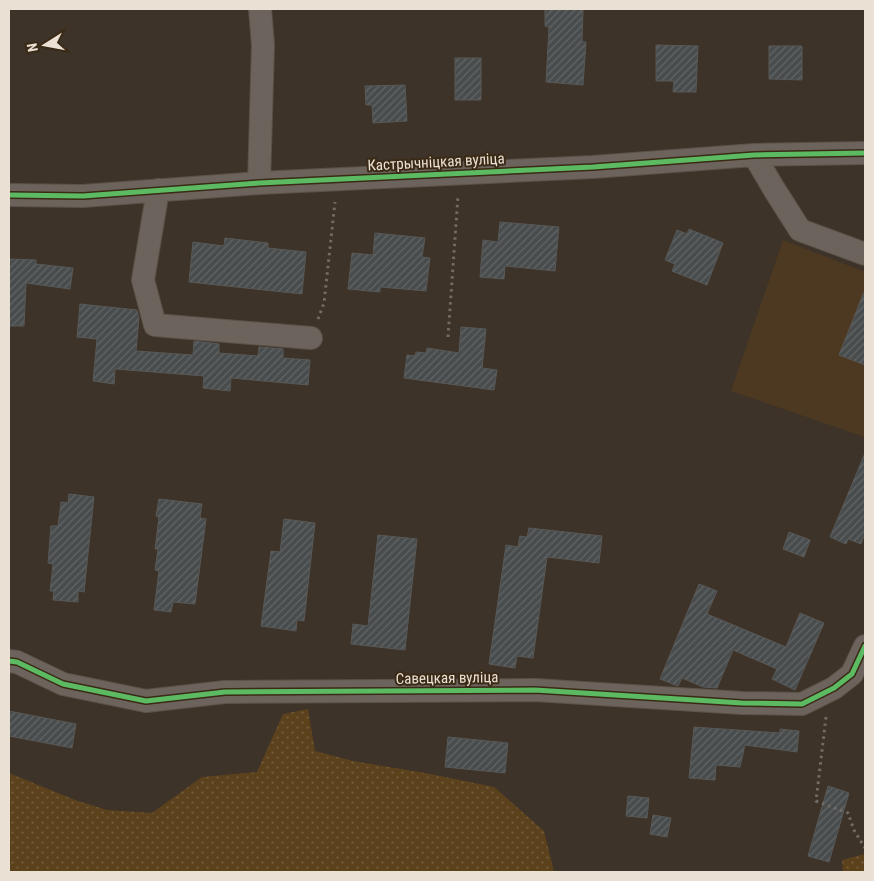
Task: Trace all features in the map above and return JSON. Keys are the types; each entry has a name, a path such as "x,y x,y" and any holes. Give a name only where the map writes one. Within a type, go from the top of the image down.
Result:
{"street":[{"path":"258,184 264,45 260,9"},
{"name":"Кастрычніцкая вуліца","path":"9,194 83,196 337,179 594,167 754,155 865,153"},
{"path":"754,155 800,230 865,254"},
{"path":"158,190 143,280 156,325 311,338"},
{"name":"Савецкая вуліца","path":"9,660 63,684 146,701 225,692 535,690 742,703 802,704 829,691 852,674 865,646"}],"path":[{"path":"448,337 460,173"},
{"path":"311,338 324,303 337,179"},
{"path":"829,691 816,801 848,813 854,830 865,848"}],"shaded area":[{"path":"783,240 865,272 865,437 731,391"},
{"path":"308,709 315,751 353,761 494,787 544,831 554,872 9,872 9,773 75,800 107,810 152,813 202,777 257,772 283,714"},
{"path":"865,854 865,872 843,872 842,860"}],"building":[{"path":"545,9 583,9 582,42 586,42 583,85 546,82 549,27 545,26"},
{"path":"656,45 698,46 696,92 673,92 674,81 656,81"},
{"path":"769,46 802,46 802,80 769,79"},
{"path":"455,58 481,58 481,100 455,100"},
{"path":"405,85 407,121 373,123 372,105 366,105 365,86"},
{"path":"500,222 559,227 555,271 505,266 504,279 480,277 483,240 498,242"},
{"path":"689,229 723,243 707,285 672,271 675,264 665,260 677,230 687,234"},
{"path":"375,233 425,238 422,257 430,258 426,291 380,287 380,292 348,289 352,253 373,255"},
{"path":"225,238 268,243 268,248 306,252 302,294 189,282 193,242 224,246"},
{"path":"9,259 36,260 36,264 73,268 70,289 26,283 24,326 9,326"},
{"path":"865,292 865,365 839,355"},
{"path":"80,304 137,310 139,318 136,351 193,355 194,341 219,344 219,353 258,356 259,347 283,349 283,358 310,360 308,385 231,378 230,391 203,388 204,376 115,369 114,384 93,381 97,339 77,337"},
{"path":"461,327 486,329 482,368 497,370 494,390 404,378 407,355 415,356 416,352 426,353 427,348 459,353"},
{"path":"865,453 865,533 861,544 848,539 846,544 830,537"},
{"path":"69,494 94,497 84,592 78,591 78,602 53,600 54,591 50,591 53,564 48,563 51,526 58,526 61,502 68,503"},
{"path":"159,499 202,504 200,518 206,519 195,604 173,602 171,612 154,610 159,571 155,570 158,549 155,549 159,517 156,516"},
{"path":"284,519 315,523 304,621 297,620 296,631 261,626 271,551 280,552"},
{"path":"529,528 602,536 599,563 547,557 533,658 517,656 515,668 489,664 506,545 518,547 520,536 527,537"},
{"path":"789,532 810,540 804,557 783,549"},
{"path":"378,535 417,539 405,650 351,644 353,624 368,626"},
{"path":"699,584 717,591 707,614 786,647 800,613 824,623 795,690 772,679 777,669 733,650 717,688 703,687 682,678 678,686 660,679"},
{"path":"9,711 76,724 72,748 9,736"},
{"path":"694,727 780,733 780,729 799,731 797,752 745,745 740,767 716,765 715,780 689,778"},
{"path":"448,737 508,743 505,773 445,767"},
{"path":"828,786 849,793 829,862 808,856"},
{"path":"628,796 649,798 647,818 626,816"},
{"path":"653,815 671,818 667,837 650,834"}],"cycle path":[{"path":"9,195 83,196 259,183 593,167 754,155 865,153"},
{"path":"9,661 17,662 63,684 146,701 225,692 535,690 742,703 802,704 834,688 852,674 865,646"}]}
